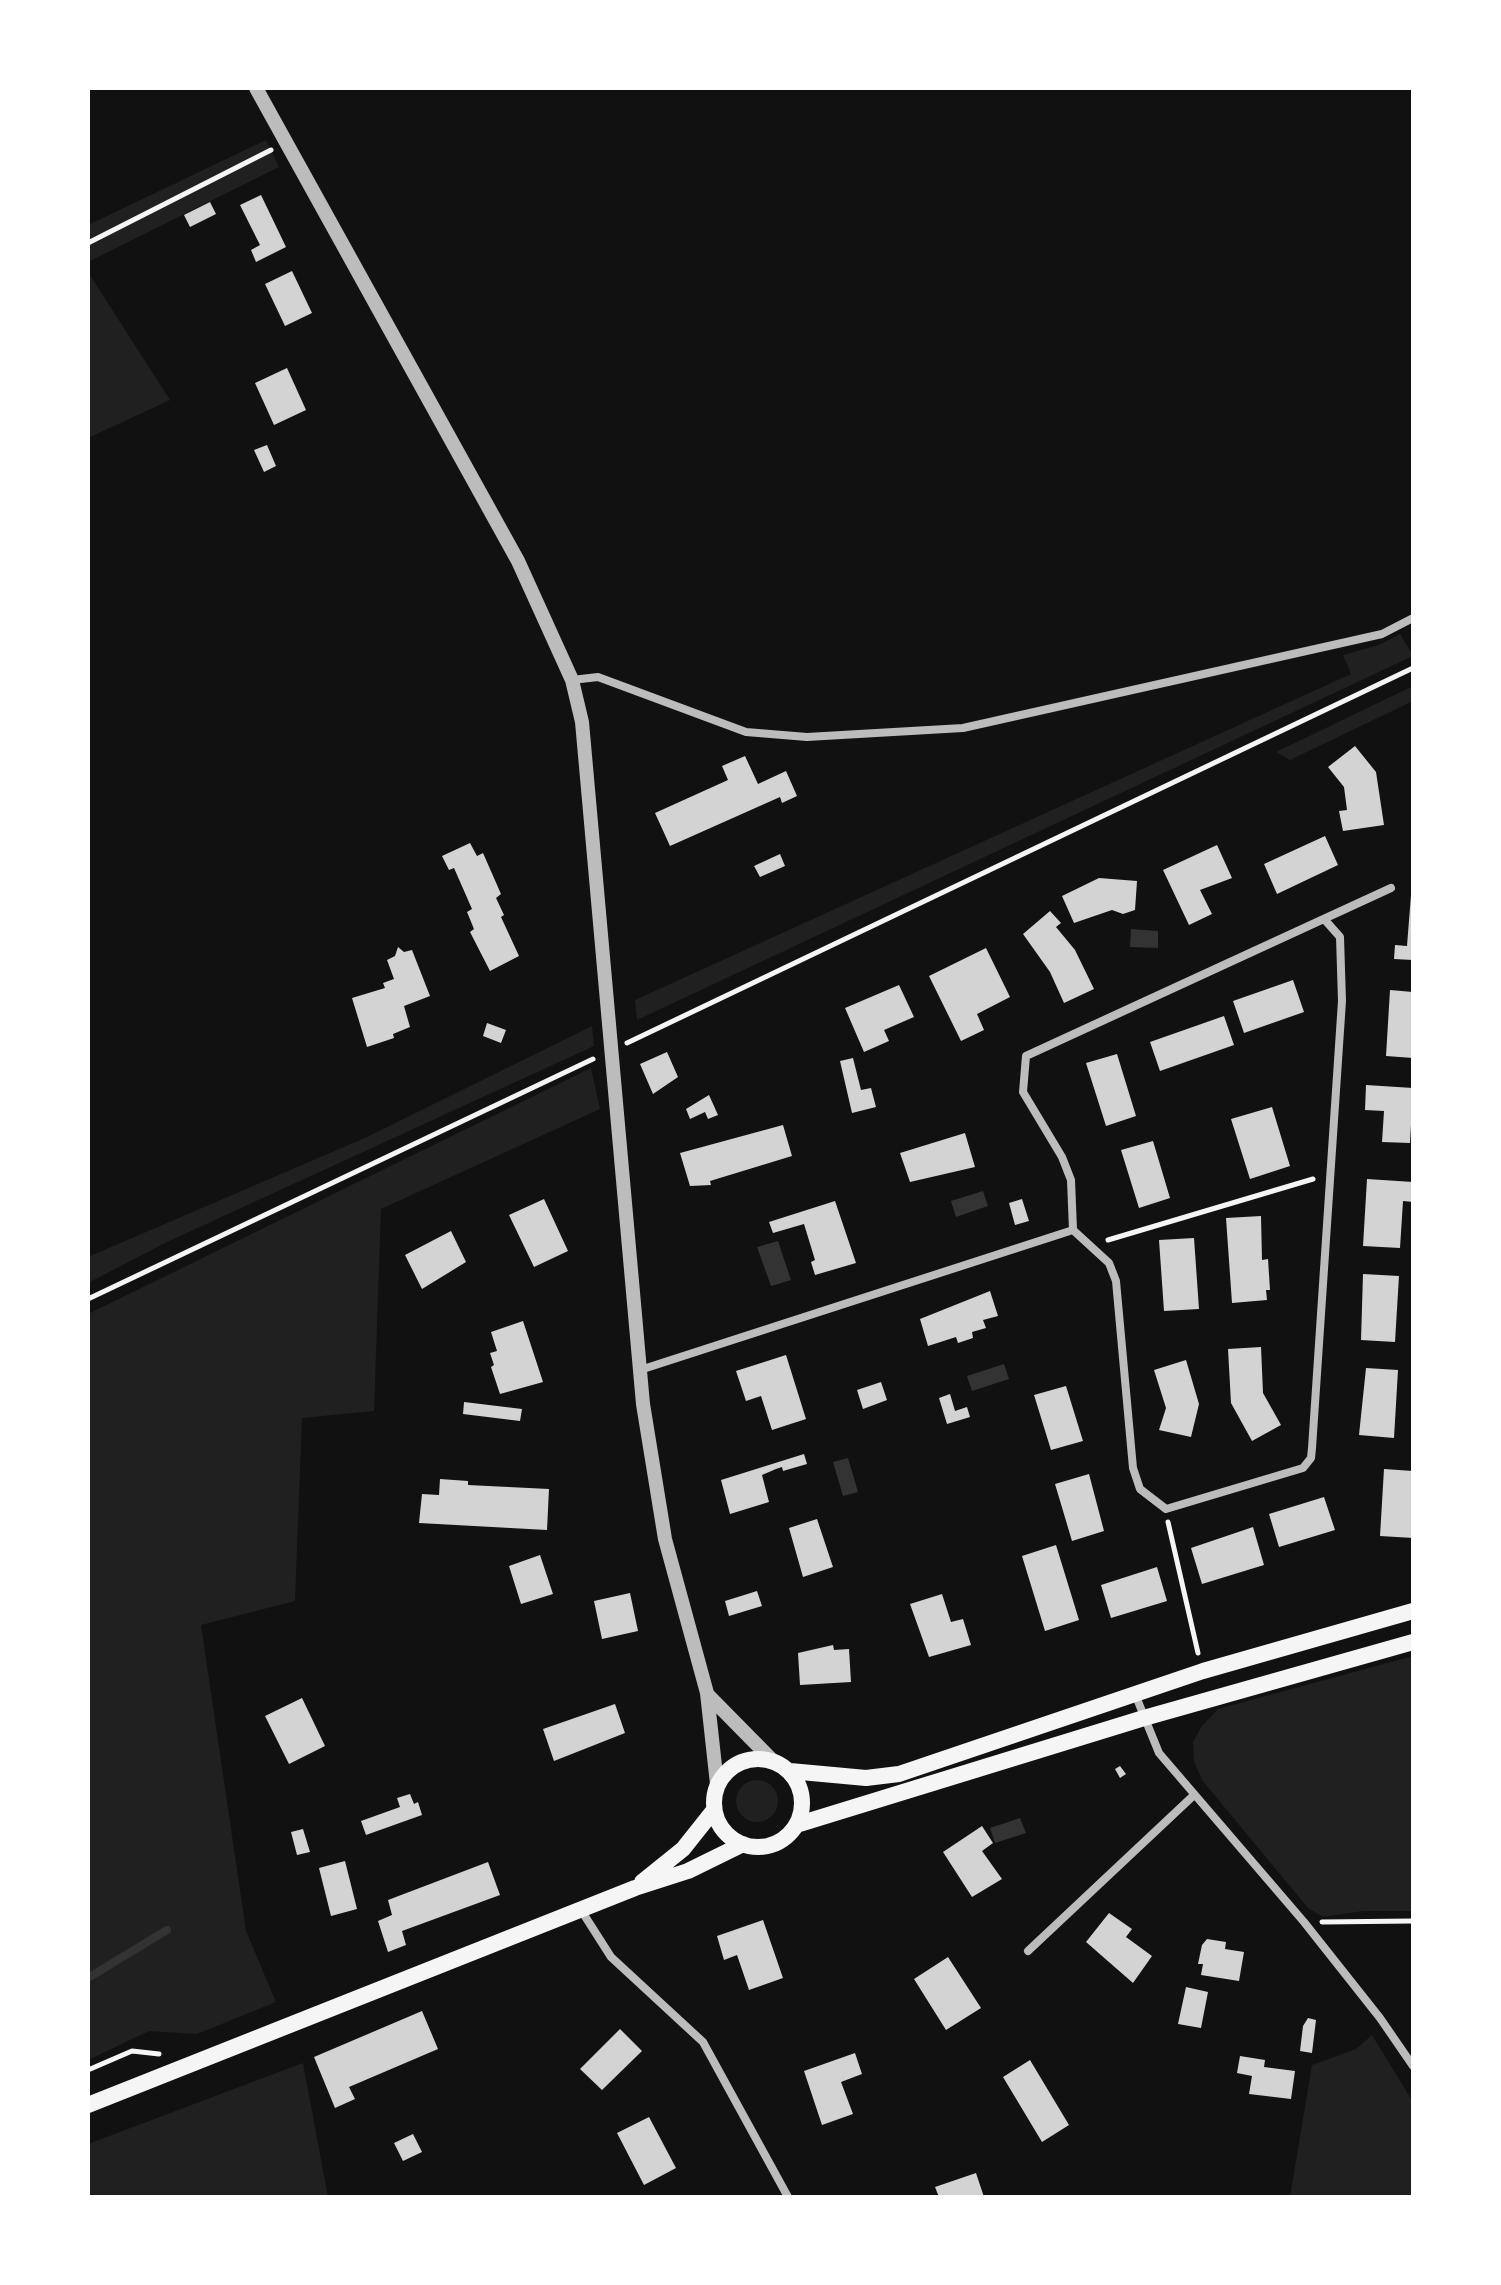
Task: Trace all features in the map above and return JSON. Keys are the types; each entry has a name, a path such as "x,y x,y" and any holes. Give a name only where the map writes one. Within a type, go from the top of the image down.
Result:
{"main road":[{"path":"743,1844 720,1825 714,1810 717,1784 730,1768 749,1759 773,1761 790,1771 866,1778 899,1774 1203,1671 1413,1611"},
{"path":"796,1825 1144,1718 1413,1642"},
{"path":"88,2105 635,1888 688,1871 743,1844 763,1846 784,1838 796,1825 802,1804 800,1789 790,1771"},
{"path":"635,1888 683,1849 714,1810"}],"street":[{"path":"256,88 518,561 572,680 582,722 639,1370 665,1539 707,1693 717,1784"},
{"path":"572,680 598,677 746,732 807,737 963,728 1382,634 1413,618"},
{"path":"1073,1230 1071,1180 1062,1157 1023,1092 1026,1056 1391,888"},
{"path":"1073,1230 1093,1245 1109,1263 1116,1281 1133,1468 1140,1489 1166,1509 1303,1468 1311,1458 1342,960 1340,937 1325,920"},
{"path":"639,1370 1073,1230"},
{"path":"707,1693 773,1761"},
{"path":"1135,1693 1159,1753 1304,1922 1380,2018 1413,2066"},
{"path":"1028,1951 1193,1796"},
{"path":"581,1910 611,1957 703,2042 788,2197"}],"path":[{"path":"88,243 286,142"},
{"path":"88,1299 1413,668"},
{"path":"1093,1245 1330,1174"},
{"path":"1166,1509 1170,1543 1203,1671"},
{"path":"1304,1922 1413,1921"},
{"path":"88,2070 132,2051 162,2054 170,2072"}],"shaded area":[{"path":"266,140 279,167 88,262 88,225"},
{"path":"88,272 170,400 88,438"},
{"path":"1400,634 1413,656 637,1020 635,1000 1351,674 1343,655 1379,645"},
{"path":"1413,686 1413,701 1290,760 1276,752"},
{"path":"1131,929 1158,931 1158,948 1130,947"},
{"path":"592,1026 594,1046 167,1242 88,1283 88,1257 367,1137"},
{"path":"591,1068 600,1109 381,1209 374,1411 302,1418 295,1601 201,1625 246,1931 276,2002 197,2034 149,2031 88,2060 88,1314"},
{"path":"983,1191 988,1206 956,1217 951,1201"},
{"path":"778,1241 791,1280 771,1286 757,1247"},
{"path":"1004,1364 1009,1379 972,1391 967,1376"},
{"path":"848,1458 858,1492 843,1496 833,1462"},
{"path":"1413,1656 1413,1911 1363,1911 1323,1917 1308,1908 1202,1780 1194,1761 1193,1742 1202,1726 1218,1709"},
{"path":"757,1780 772,1786 778,1801 772,1816 757,1822 742,1816 736,1801 742,1786"},
{"path":"1020,1818 1026,1833 995,1843 990,1828"},
{"path":"1372,2035 1413,2102 1413,2197 1290,2197 1312,2065 1356,2049"},
{"path":"303,2063 328,2197 88,2197 88,2144"}],"building":[{"path":"261,195 286,247 256,262 251,250 260,245 240,205"},
{"path":"210,202 216,214 190,227 184,215"},
{"path":"292,271 312,313 285,326 265,284"},
{"path":"287,368 306,410 274,425 255,383"},
{"path":"267,445 276,466 264,472 254,450"},
{"path":"1355,746 1376,772 1384,825 1343,831 1339,811 1347,810 1344,787 1328,767"},
{"path":"745,756 758,784 786,771 797,796 782,803 780,797 670,846 655,813 728,780 722,766"},
{"path":"1325,836 1338,865 1277,894 1264,864"},
{"path":"470,843 477,856 483,853 501,894 496,898 504,915 501,917 519,956 490,971 470,932 474,929 467,912 472,909 454,868 449,870 442,856"},
{"path":"1217,845 1232,878 1200,890 1212,914 1189,925 1163,870"},
{"path":"780,854 785,866 760,877 754,866"},
{"path":"1099,878 1137,881 1135,910 1123,914 1112,910 1074,923 1062,896"},
{"path":"1411,895 1413,960 1394,959 1395,945 1407,946"},
{"path":"1050,911 1061,923 1056,927 1075,950 1094,989 1064,1003 1050,972 1023,934"},
{"path":"398,947 404,952 412,950 430,996 404,1006 410,1027 393,1034 394,1038 367,1047 352,998 385,988 383,983 394,979 387,960 395,956"},
{"path":"986,948 1010,997 977,1014 984,1030 961,1041 929,976"},
{"path":"1293,980 1304,1012 1244,1033 1233,1001"},
{"path":"899,985 914,1017 884,1030 889,1041 864,1052 845,1008"},
{"path":"1390,990 1413,992 1413,1058 1386,1056"},
{"path":"1224,1016 1234,1045 1160,1071 1150,1042"},
{"path":"487,1023 506,1030 501,1043 483,1036"},
{"path":"667,1052 678,1077 653,1094 640,1064"},
{"path":"1117,1054 1136,1116 1106,1126 1086,1063"},
{"path":"853,1058 861,1090 871,1088 876,1107 852,1113 840,1061"},
{"path":"1366,1085 1413,1088 1410,1143 1382,1142 1384,1111 1365,1110"},
{"path":"709,1095 718,1115 708,1119 705,1112 690,1119 686,1109"},
{"path":"1272,1107 1290,1166 1250,1179 1231,1119"},
{"path":"783,1125 792,1156 710,1181 711,1185 690,1186 680,1153"},
{"path":"965,1133 975,1167 910,1182 900,1153"},
{"path":"1153,1141 1170,1198 1139,1208 1121,1150"},
{"path":"1367,1179 1413,1182 1413,1202 1403,1201 1400,1248 1363,1246"},
{"path":"544,1199 568,1251 534,1267 509,1215"},
{"path":"1022,1199 1029,1221 1015,1225 1009,1203"},
{"path":"835,1201 856,1263 815,1275 811,1262 815,1260 804,1224 773,1233 769,1222"},
{"path":"1261,1216 1262,1260 1268,1259 1270,1290 1266,1290 1267,1300 1232,1303 1226,1218"},
{"path":"451,1231 466,1262 422,1289 405,1255"},
{"path":"1194,1238 1199,1309 1164,1311 1159,1240"},
{"path":"1363,1274 1399,1276 1395,1342 1361,1340"},
{"path":"990,1291 998,1316 983,1320 986,1328 972,1332 973,1338 958,1343 956,1337 928,1346 920,1319"},
{"path":"523,1321 543,1382 500,1394 491,1367 494,1365 490,1353 497,1351 491,1332"},
{"path":"1261,1347 1263,1393 1281,1425 1252,1441 1231,1403 1228,1349"},
{"path":"786,1355 806,1419 772,1430 761,1396 746,1401 736,1371"},
{"path":"1186,1360 1199,1404 1191,1437 1159,1430 1166,1408 1154,1370"},
{"path":"1366,1368 1398,1370 1394,1438 1359,1435"},
{"path":"881,1382 887,1400 863,1409 857,1390"},
{"path":"1066,1386 1083,1441 1051,1450 1034,1395"},
{"path":"950,1394 955,1411 967,1407 970,1417 947,1424 939,1398"},
{"path":"464,1402 522,1409 520,1421 463,1414"},
{"path":"804,1454 807,1464 783,1471 782,1467 762,1475 769,1502 730,1514 721,1480"},
{"path":"1384,1469 1413,1471 1413,1538 1380,1536"},
{"path":"1089,1474 1104,1531 1072,1541 1055,1484"},
{"path":"440,1479 468,1481 468,1485 549,1489 547,1530 419,1523 422,1494 439,1495"},
{"path":"1324,1497 1335,1530 1279,1547 1269,1514"},
{"path":"817,1519 833,1567 803,1577 789,1528"},
{"path":"1253,1527 1264,1565 1202,1584 1191,1548"},
{"path":"1056,1545 1079,1620 1045,1631 1022,1556"},
{"path":"540,1555 553,1594 521,1604 509,1566"},
{"path":"1157,1567 1167,1601 1111,1618 1101,1585"},
{"path":"757,1591 762,1606 729,1616 725,1601"},
{"path":"630,1593 638,1631 602,1639 594,1601"},
{"path":"942,1594 951,1622 963,1619 971,1645 929,1657 910,1604"},
{"path":"833,1645 834,1650 849,1649 851,1682 800,1685 798,1653"},
{"path":"302,1698 325,1746 289,1764 265,1716"},
{"path":"615,1704 625,1733 554,1761 543,1729"},
{"path":"1120,1766 1126,1774 1120,1778 1115,1769"},
{"path":"410,1794 414,1804 418,1802 422,1815 366,1835 361,1821 400,1807 397,1798"},
{"path":"982,1826 993,1843 982,1851 1002,1879 972,1897 943,1852"},
{"path":"303,1829 310,1852 297,1855 291,1832"},
{"path":"345,1861 357,1909 331,1916 319,1868"},
{"path":"488,1862 500,1895 402,1931 406,1945 388,1952 378,1921 392,1915 388,1900"},
{"path":"1109,1913 1132,1929 1126,1937 1152,1956 1133,1983 1086,1942"},
{"path":"763,1920 783,1978 749,1990 737,1955 724,1960 717,1936"},
{"path":"1207,1939 1226,1942 1225,1949 1244,1952 1239,1981 1201,1975 1203,1964 1198,1964 1202,1945"},
{"path":"948,1957 981,2008 946,2030 914,1979"},
{"path":"1186,1987 1208,1992 1201,2028 1178,2024"},
{"path":"422,2011 438,2049 349,2087 355,2099 335,2108 314,2057"},
{"path":"1308,2018 1316,2020 1312,2053 1300,2051 1303,2026"},
{"path":"620,2029 642,2051 602,2090 580,2069"},
{"path":"855,2053 862,2074 841,2082 853,2114 822,2125 804,2071"},
{"path":"1240,2056 1265,2060 1264,2067 1295,2071 1291,2099 1249,2094 1252,2076 1237,2073"},
{"path":"1030,2060 1069,2125 1042,2142 1003,2077"},
{"path":"649,2117 676,2168 644,2185 617,2133"},
{"path":"413,2134 422,2152 403,2161 394,2143"},
{"path":"976,2173 984,2197 939,2197 935,2187"}],"waterway":[{"path":"88,1978 167,1930"}]}
